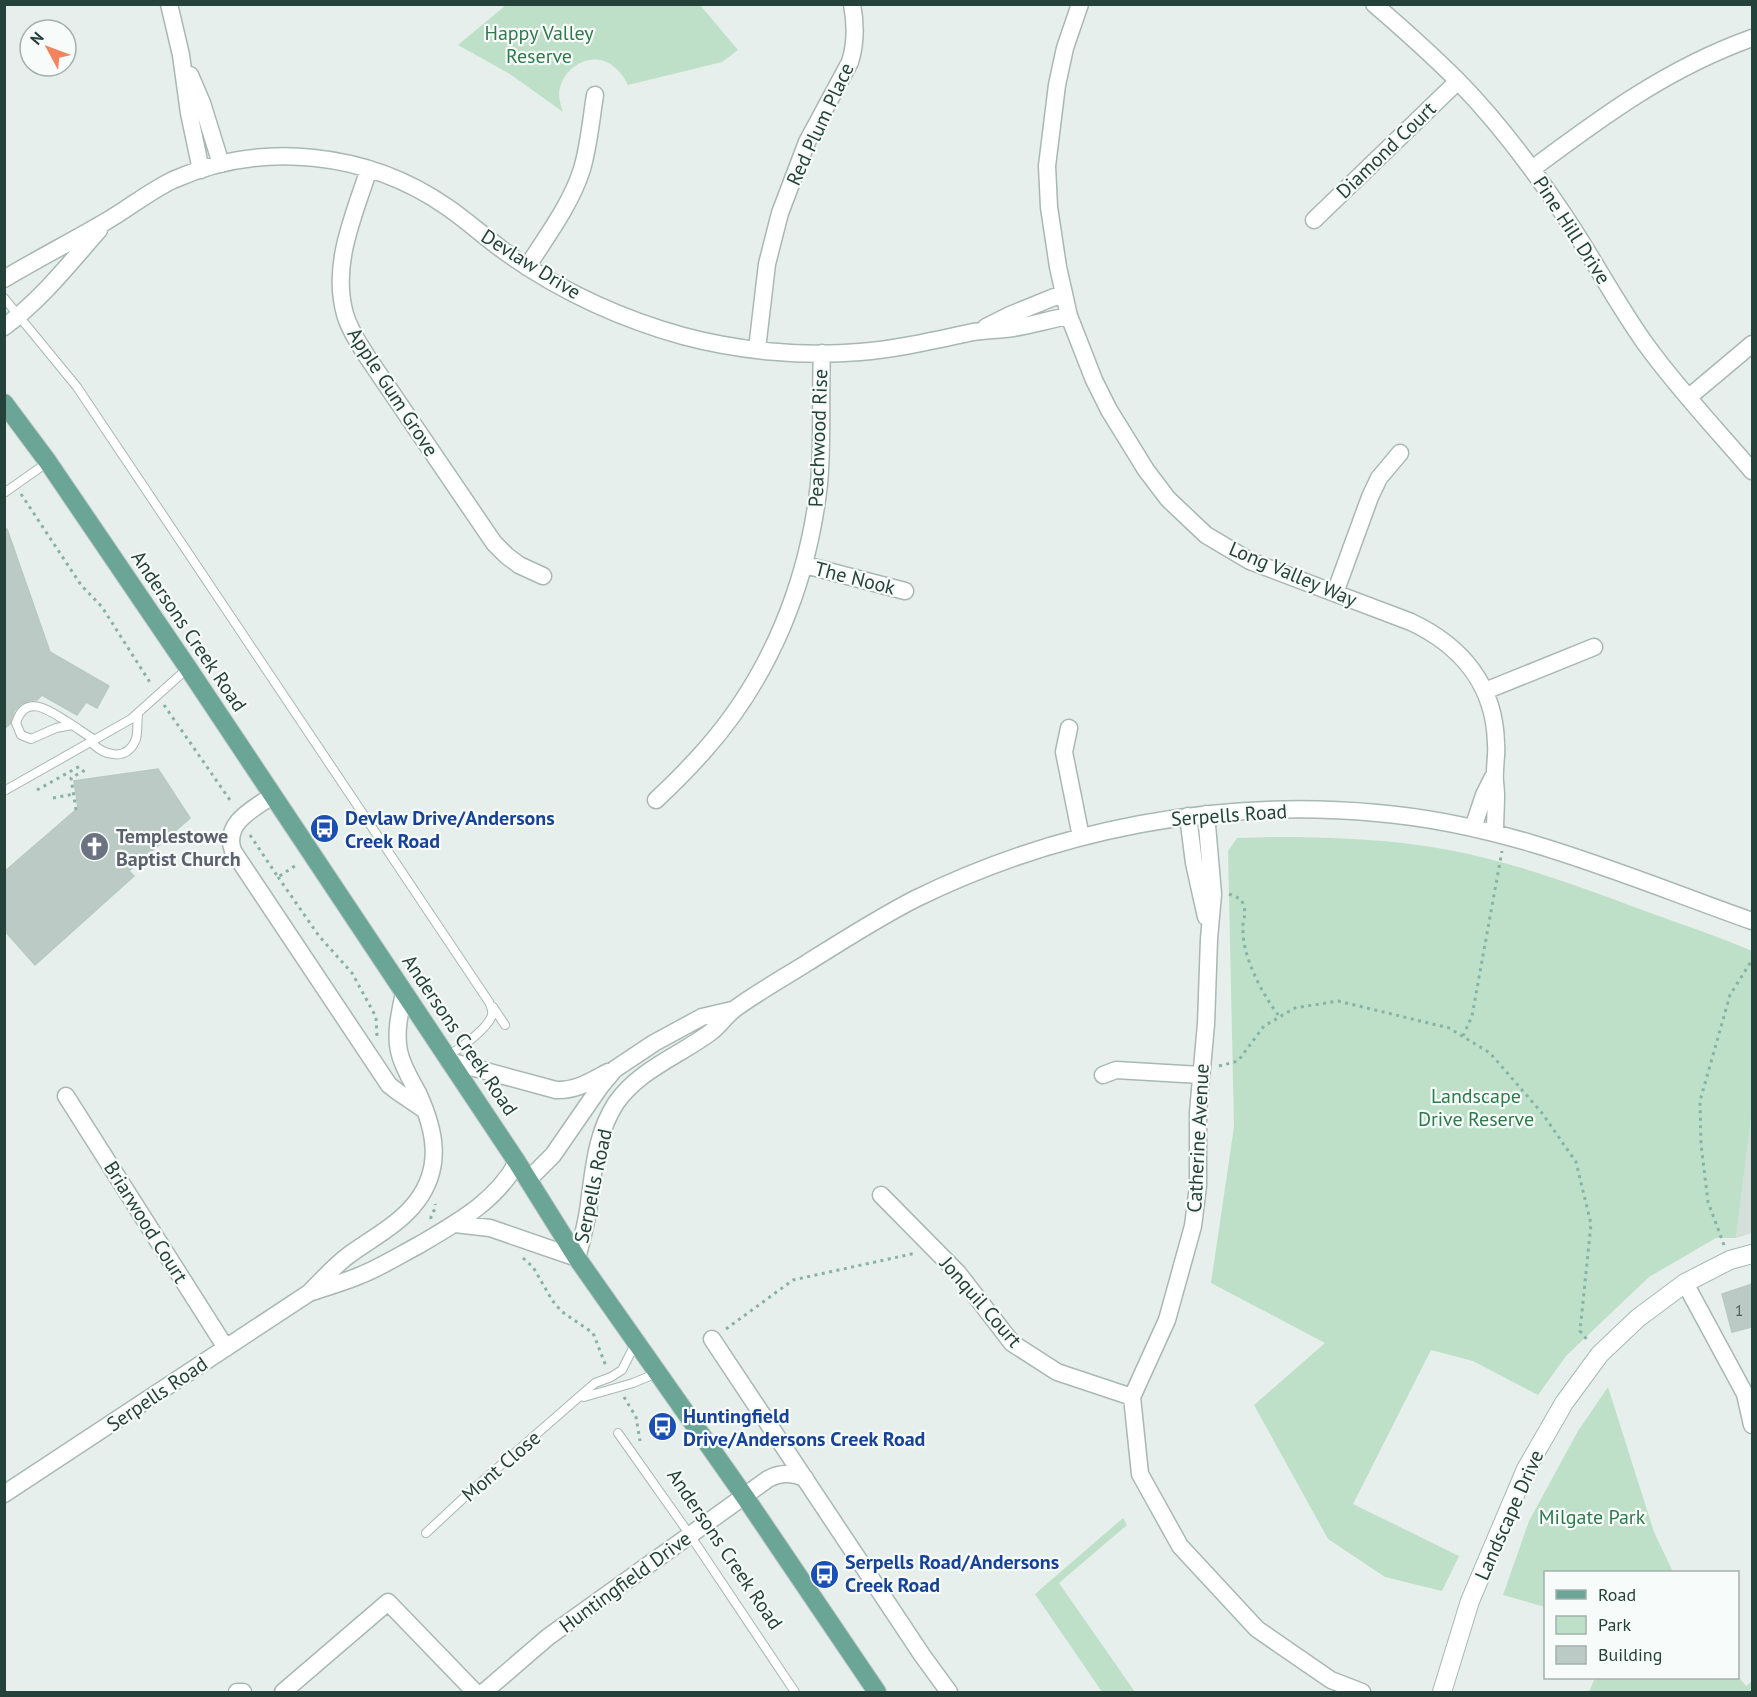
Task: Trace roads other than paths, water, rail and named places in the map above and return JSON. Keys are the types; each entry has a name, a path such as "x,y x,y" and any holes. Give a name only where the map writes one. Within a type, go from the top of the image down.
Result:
{"main road":[{"name":"Andersons Creek Road","path":"4,403 48,462 188,668 447,1059 518,1162 577,1258 745,1497 877,1692"}],"street":[{"path":"169,4 181,55 189,113 201,170"},
{"name":"Red Plum Place","path":"757,349 772,240 791,181 807,142 850,62 855,35 852,4"},
{"name":"Long Valley Way","path":"1080,4 1065,48 1057,85 1047,166 1049,207 1069,316 1094,380 1109,410 1146,470 1168,499 1206,535 1227,549 1270,569 1411,622 1448,643 1470,666 1485,691 1494,721 1496,743 1494,773 1500,833"},
{"name":"Pine Hill Drive","path":"1374,4 1412,37 1487,112 1532,169 1649,348 1752,471"},
{"path":"1532,169 1643,90 1709,54 1752,38"},
{"path":"181,55 202,103 221,164"},
{"name":"Diamond Court","path":"1314,220 1458,81"},
{"path":"527,267 569,200 577,183 586,153 595,95"},
{"name":"Devlaw Drive","path":"4,279 108,221 149,192 175,179 221,164 268,157 305,157 340,162 393,177 433,198 527,267 583,298 645,324 722,345 792,352 858,352 893,348 977,331 1013,328 1069,316"},
{"name":"Apple Gum Grove","path":"369,169 347,238 341,270 342,300 349,325 366,355 483,529 507,556 519,565 543,576"},
{"name":"Devlaw Drive","path":"4,327 48,289 108,221"},
{"name":"Devlaw Drive","path":"977,331 1064,293"},
{"path":"1689,397 1752,344"},
{"name":"Peachwood Rise","path":"656,800 705,751 733,715 754,684 785,621 805,565 814,522 819,482 822,353"},
{"path":"1335,593 1370,497 1379,478 1400,453"},
{"name":"The Nook","path":"805,565 905,591"},
{"path":"1485,691 1594,647"},
{"path":"1070,728 1064,752 1081,837"},
{"name":"Long Valley Way","path":"1473,828 1494,773"},
{"path":"272,796 244,815 235,825 230,836 232,848 392,1087 420,1105 426,1112"},
{"name":"Serpells Road","path":"455,1224 490,1228 577,1258 602,1130 615,1105 637,1080 712,1031 733,1010 844,940 914,900 982,870 1081,837 1145,823 1206,814 1282,810 1347,810 1405,816 1500,833 1570,854 1752,921"},
{"name":"Catherine Avenue","path":"1132,1397 1167,1320 1193,1226 1198,1186 1198,1112 1206,1024 1213,894 1206,814"},
{"name":"Catherine Avenue","path":"1188,816 1194,863 1209,939"},
{"name":"Serpells Road","path":"4,1494 309,1293 341,1262 399,1221 418,1200 434,1160 433,1135 426,1112 399,1053 398,1026 404,993"},
{"name":"Serpells Road","path":"528,1180 554,1155 606,1079 626,1062 702,1017 733,1010"},
{"path":"645,1049 656,1066"},
{"name":"Serpells Road","path":"447,1059 541,1087 561,1090 576,1088 626,1062"},
{"path":"1103,1075 1116,1070 1201,1073"},
{"name":"Briarwood Court","path":"66,1096 226,1348"},
{"name":"Serpells Road","path":"309,1293 377,1268 455,1224 492,1196 518,1162"},
{"name":"Jonquil Court","path":"880,1195 958,1273 1012,1343 1057,1372 1132,1397"},
{"name":"Landscape Drive","path":"1442,1692 1470,1601 1526,1469 1564,1403 1600,1354 1638,1318 1685,1283 1730,1260 1752,1254"},
{"path":"1685,1283 1745,1394 1752,1425"},
{"path":"712,1339 949,1692"},
{"path":"1132,1397 1140,1474 1180,1546 1257,1629 1331,1680 1362,1692"},
{"name":"Huntingfield Drive","path":"484,1692 548,1637 768,1479 788,1473 805,1478"},
{"path":"283,1692 388,1602 475,1692"},
{"path":"237,1692 243,1692"}],"lane":[{"path":"4,298 77,387 505,1025"},
{"path":"4,493 48,462"},
{"path":"4,791 128,721 188,668"},
{"path":"72,725 56,728 31,739 21,735 16,723 26,708 36,706 47,709 72,725 93,741 98,749 107,754 116,754 126,750 136,739 138,714"},
{"path":"447,1059 489,1021 492,1011 489,1002"},
{"name":"Mont Close","path":"426,1533 595,1383 622,1370 636,1341"},
{"name":"Mont Close","path":"577,1400 658,1373"},
{"name":"Andersons Creek Road","path":"618,1432 690,1535 794,1692"}],"place":[{"name":"Devlaw Drive/Andersons Creek Road","path":"324,829"},
{"name":"Templestowe Baptist Church","path":"95,847"},
{"name":"Huntingfield Drive/Andersons Creek Road","path":"662,1427"},
{"name":"Serpells Road/Andersons Creek Road","path":"824,1574"}],"park label":[{"name":"Happy Valley Reserve","path":"539,44"},
{"name":"Landscape Drive Reserve","path":"1476,1108"},
{"name":"Milgate Park","path":"1592,1517"}]}
